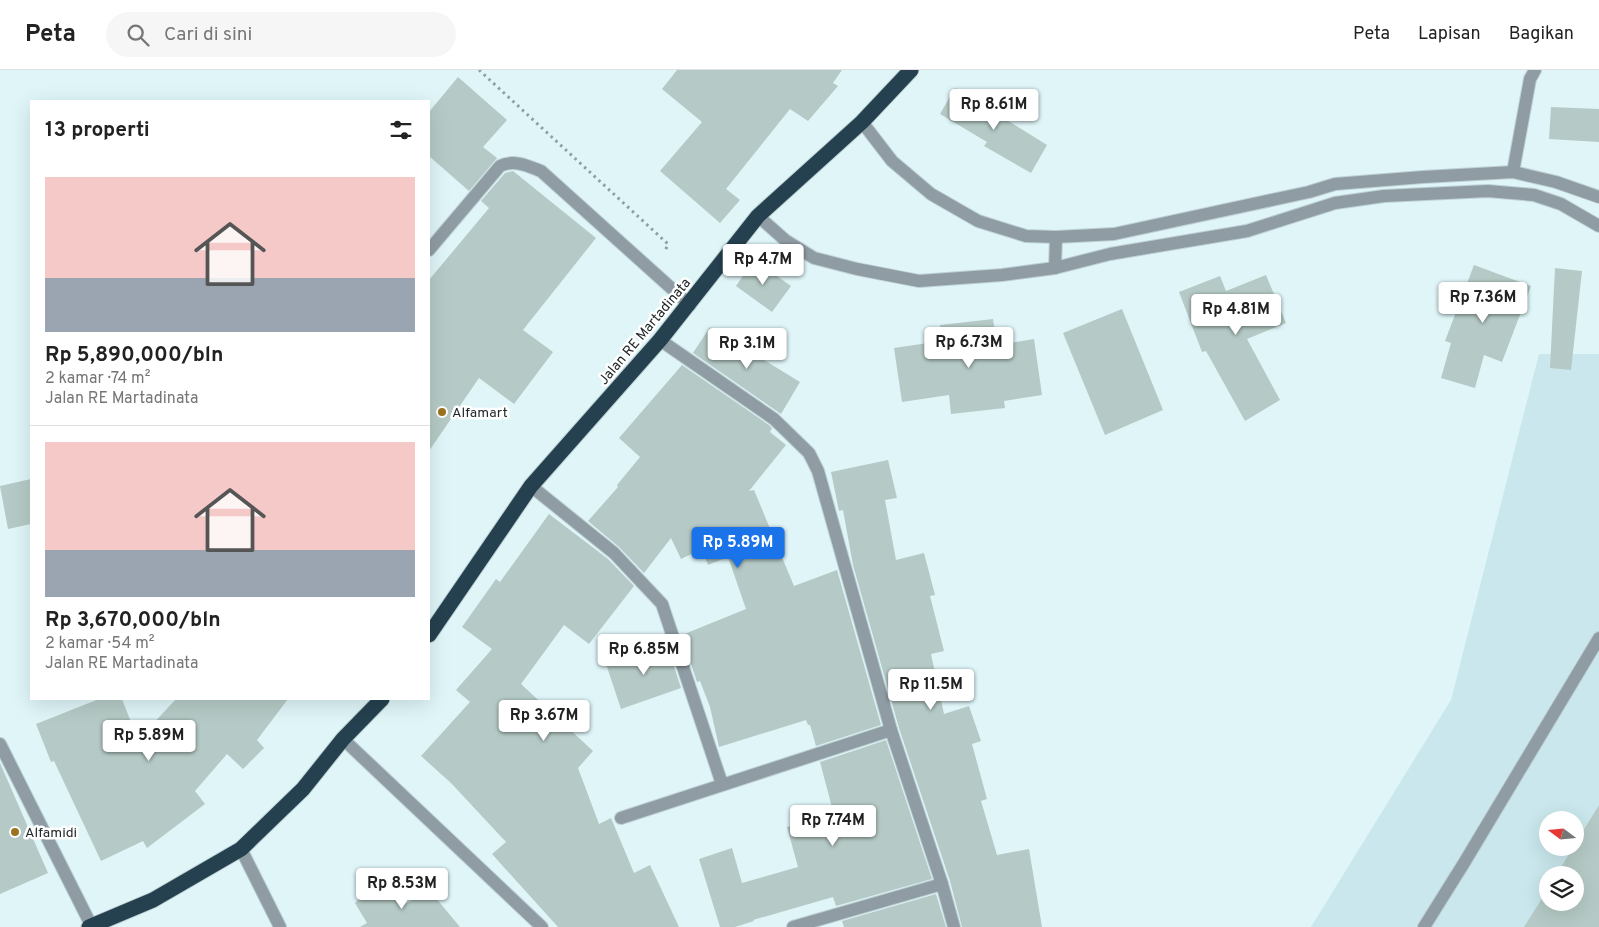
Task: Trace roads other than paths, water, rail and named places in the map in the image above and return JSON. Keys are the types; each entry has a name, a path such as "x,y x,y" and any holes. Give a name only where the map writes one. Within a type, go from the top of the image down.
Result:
{"highway":[{"name":"Jalan RE Martadinata","path":"430,635 531,486 690,305 758,216 862,122 911,70"},
{"path":"91,927 153,900 241,849 303,789 343,739 381,700"}],"street":[{"path":"1513,172 1530,79 1535,70"},
{"path":"862,122 892,161 931,194 978,221 1026,236 1056,237 1114,234 1309,192 1335,184 1423,177 1513,172 1556,182 1599,197"},
{"path":"430,249 500,166 508,162 541,172 690,305"},
{"path":"1335,184 1335,203"},
{"path":"758,216 785,240 814,258 857,269 919,281 1002,275 1056,268 1110,254 1247,231 1335,203 1384,196 1488,191 1534,195 1561,204 1598,223"},
{"path":"1056,237 1056,268"},
{"path":"660,340 774,419 809,453 818,471 891,730 942,884 954,927"},
{"path":"531,486 614,553 662,604 722,784"},
{"path":"1424,927 1464,864 1599,638"},
{"path":"621,818 891,730"},
{"path":"343,739 542,927"},
{"path":"0,744 91,927"},
{"path":"241,849 280,927"},
{"path":"793,927 942,884"}],"place":[{"name":"Alfamart","path":"442,412"},
{"name":"Alfamidi","path":"15,832"}]}
